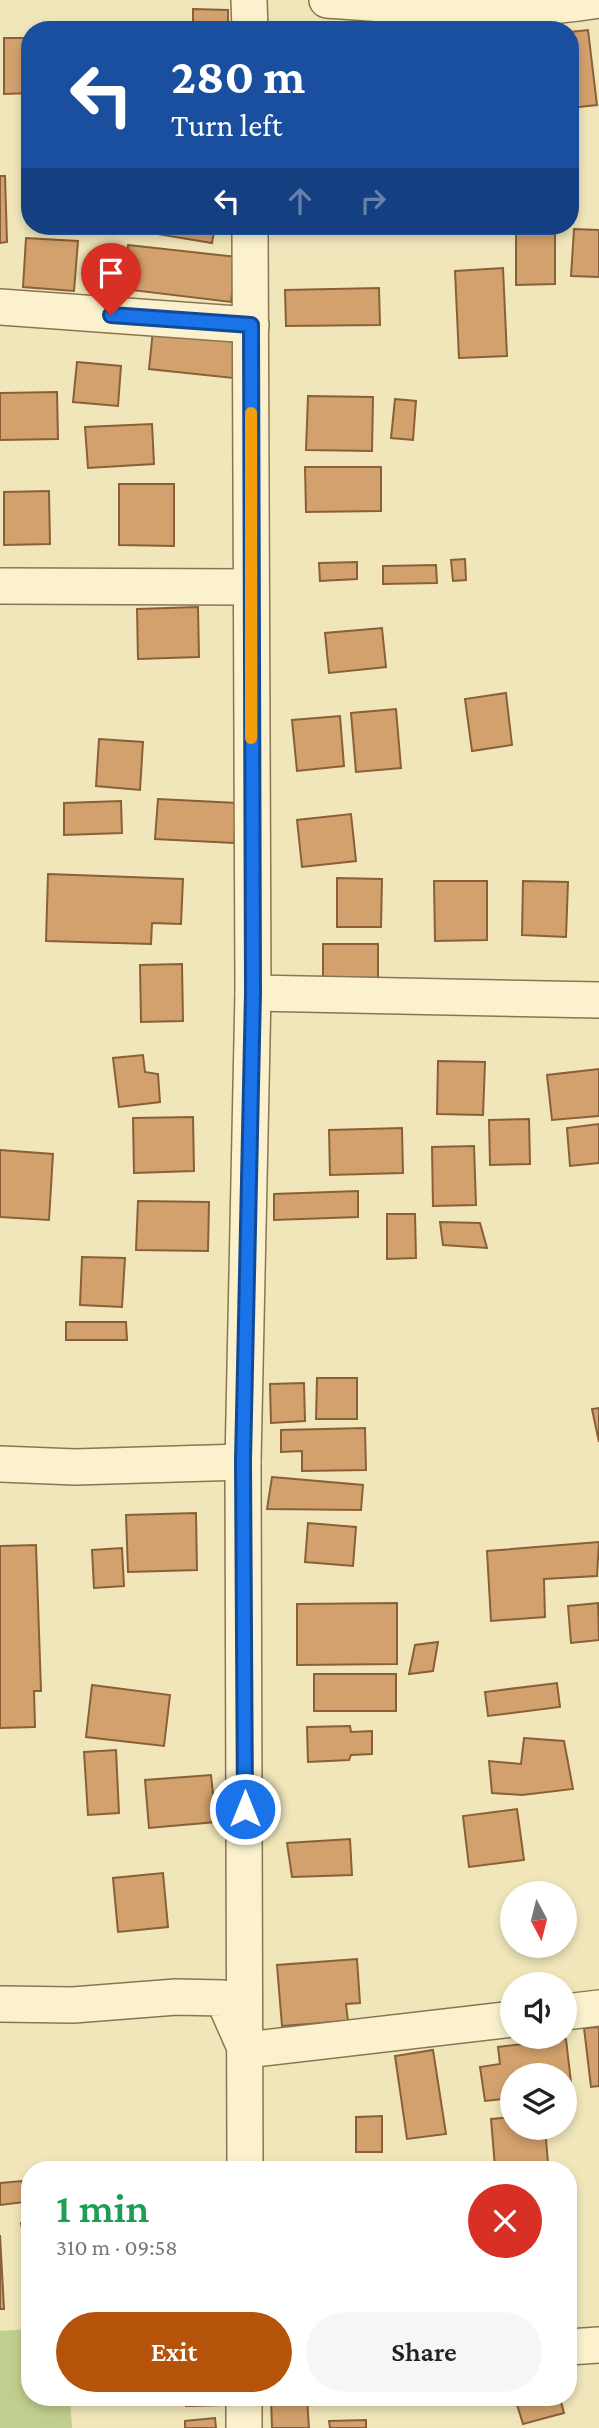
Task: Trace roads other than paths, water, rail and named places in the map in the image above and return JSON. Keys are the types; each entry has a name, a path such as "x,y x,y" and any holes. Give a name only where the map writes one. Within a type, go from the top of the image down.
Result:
{"street":[{"path":"250,0 250,21"},
{"path":"327,0 555,8 599,0"},
{"path":"245,2161 243,1461 253,993 250,235"},
{"path":"0,307 251,325"},
{"path":"0,586 250,587"},
{"path":"253,993 599,1000"},
{"path":"0,1464 75,1467 243,1461"},
{"path":"0,2004 73,2005 176,1997 223,1998 246,2050"},
{"path":"577,2011 599,2008"},
{"path":"246,2050 500,2021"},
{"path":"577,2347 599,2346"},
{"path":"244,2406 244,2428"}]}
